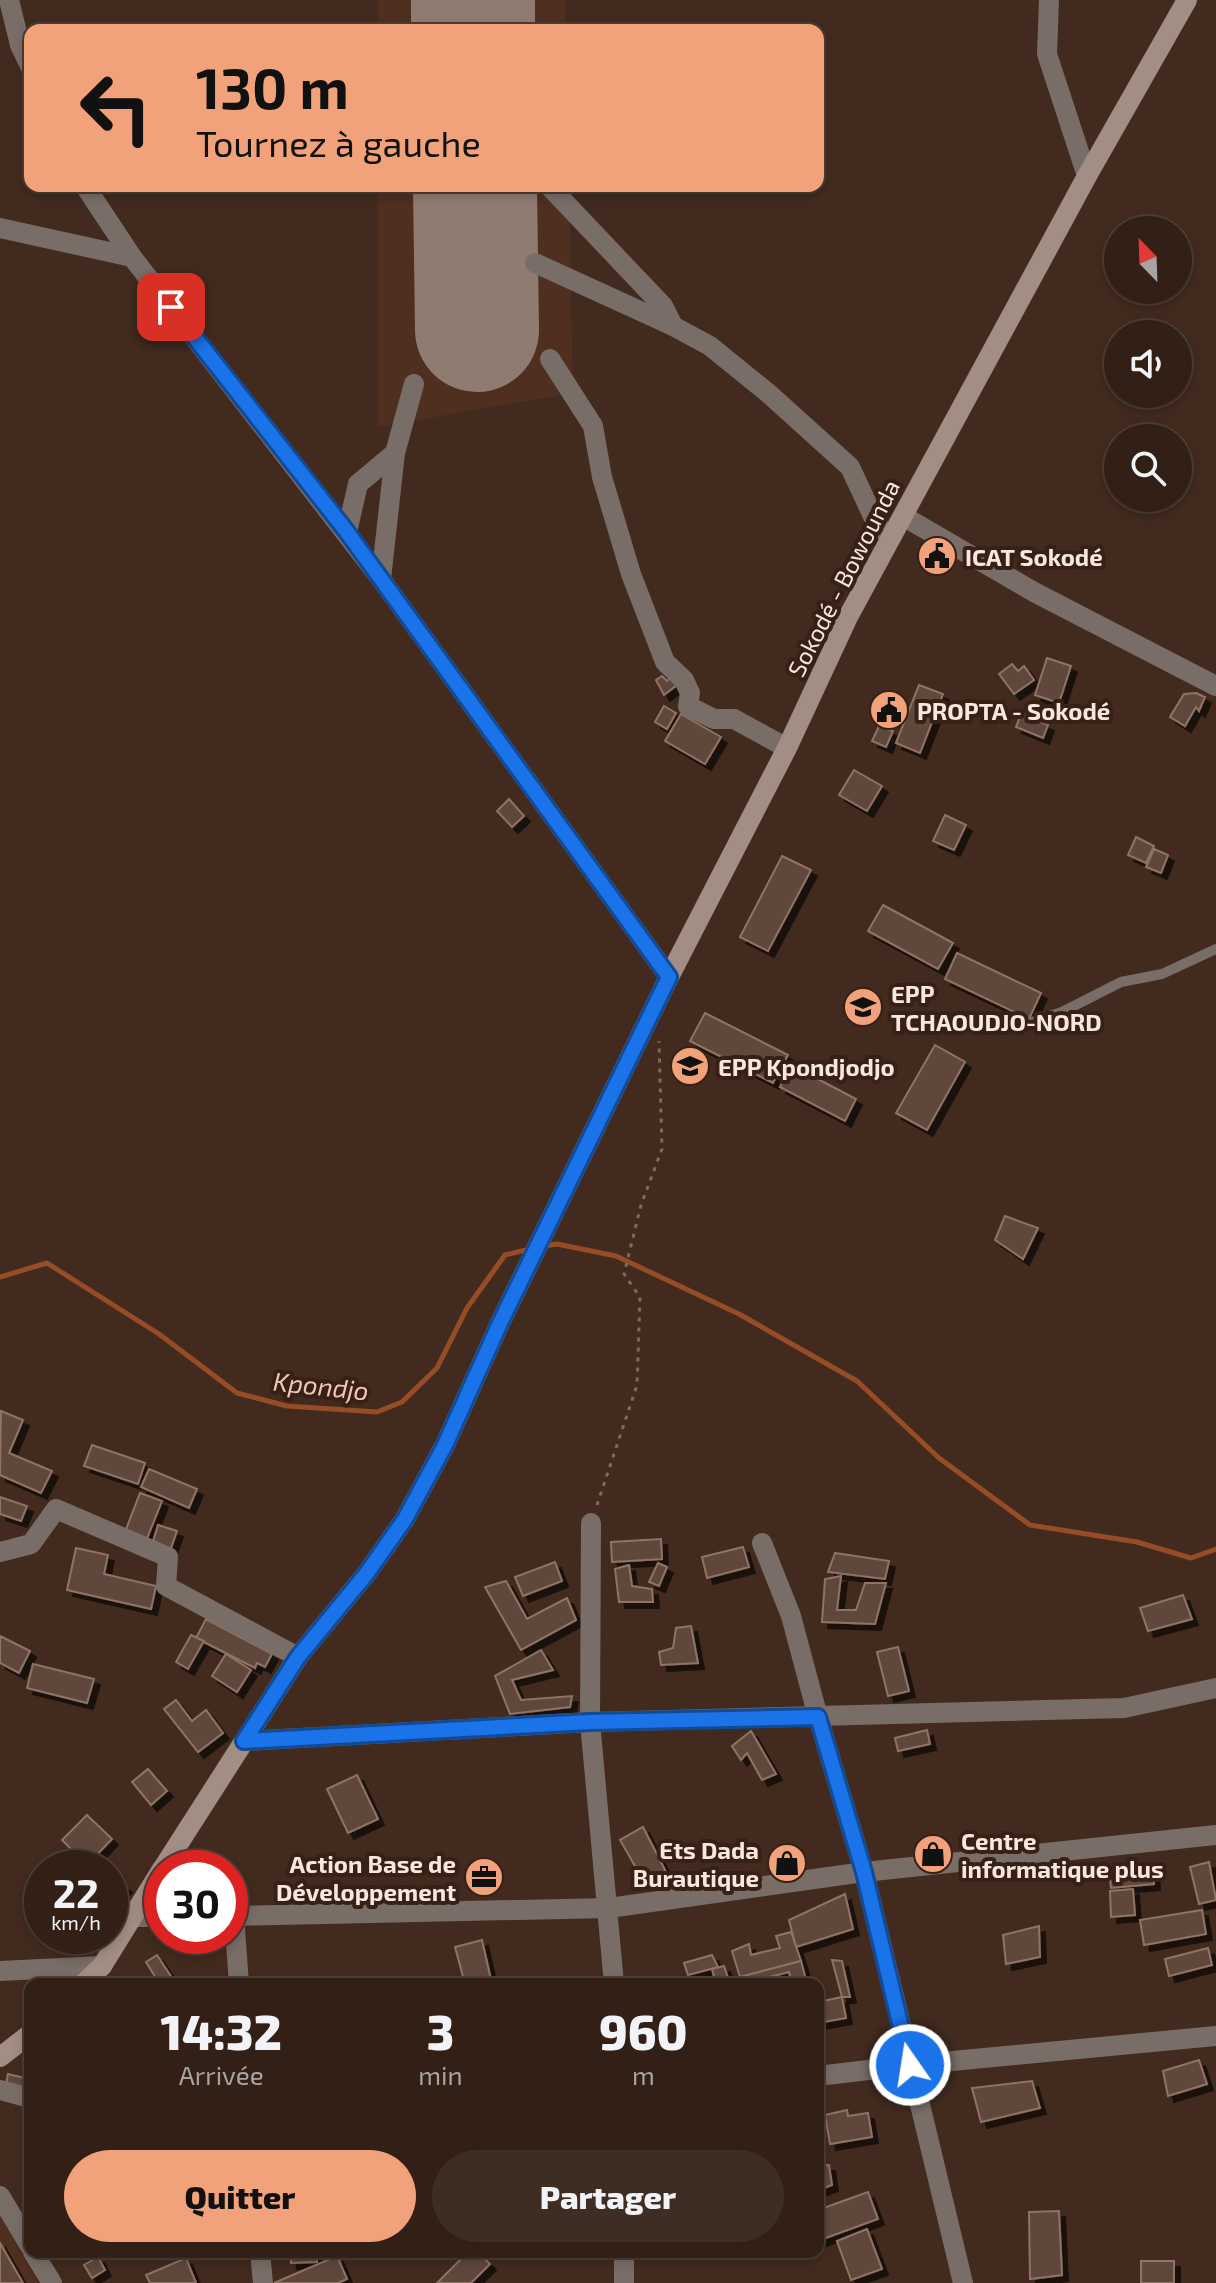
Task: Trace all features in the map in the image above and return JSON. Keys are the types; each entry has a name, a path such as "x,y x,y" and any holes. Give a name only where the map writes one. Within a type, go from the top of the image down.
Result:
{"main road":[{"name":"Sokodé - Bowounda","path":"174,1850 298,1657 367,1573 405,1519 445,1445 500,1323 669,977 787,748 848,617 1087,176 1187,0"},
{"name":"Sokodé - Bowounda","path":"89,1978 102,1966 144,1897"},
{"path":"0,2057 24,2039"}],"street":[{"path":"9,0 24,53"},
{"path":"1049,0 1047,54 1087,176"},
{"path":"89,192 132,257 347,532 669,977"},
{"path":"555,192 663,306 673,326"},
{"path":"0,228 132,257"},
{"path":"535,263 710,346 850,467 878,527 892,536"},
{"path":"550,359 593,426 602,477 631,574 665,662 684,680 690,693 688,706 714,719 734,719 787,748"},
{"path":"381,579 395,453 414,384"},
{"path":"347,532 358,484 395,453"},
{"path":"903,516 1034,592 1216,686"},
{"path":"0,1552 31,1544 56,1509 168,1557 166,1586 298,1657"},
{"path":"591,1523 590,1722 614,1978"},
{"path":"762,1543 791,1616 864,1872 963,2283"},
{"path":"244,1741 590,1722 1124,1708 1216,1688"},
{"path":"248,1916 609,1908 864,1872 1216,1835"},
{"path":"132,1917 144,1917"},
{"path":"236,1954 238,1978"},
{"path":"0,1971 102,1966"},
{"path":"824,2075 1216,2036"},
{"path":"0,2090 24,2096"},
{"path":"0,2196 24,2236"},
{"path":"37,2258 52,2283"},
{"path":"261,2258 263,2283"},
{"path":"624,2258 624,2283"}],"lane":[{"path":"948,1028 1032,1022 1062,1012 1121,982 1162,974 1216,949"}],"path":[{"path":"591,1523 637,1385 640,1297 624,1274 641,1205 662,1149 656,1005"}],"shaded area":[{"path":"378,0 565,0 565,24 378,24"},
{"path":"378,192 569,192 573,393 378,427"},
{"path":"0,2216 39,2283 0,2283"}],"building":[{"path":"1047,658 1071,666 1059,703 1035,695"},
{"path":"1012,664 1018,671 1024,666 1034,680 1014,694 999,674"},
{"path":"662,676 667,681 671,678 677,685 664,695 656,680"},
{"path":"919,685 943,694 920,753 896,743"},
{"path":"1196,693 1205,697 1199,711 1196,707 1185,726 1170,717 1184,694"},
{"path":"664,706 676,713 667,729 655,722"},
{"path":"681,714 721,737 705,764 665,741"},
{"path":"1021,714 1048,725 1043,738 1016,727"},
{"path":"879,726 893,731 886,747 872,741"},
{"path":"854,770 882,786 867,811 839,795"},
{"path":"509,799 524,816 512,827 497,811"},
{"path":"945,815 966,825 954,850 933,841"},
{"path":"1136,837 1154,846 1146,863 1128,855"},
{"path":"1154,849 1168,855 1161,873 1146,867"},
{"path":"782,856 811,870 768,951 740,937"},
{"path":"883,905 953,943 938,969 868,931"},
{"path":"957,953 1041,993 1029,1019 945,979"},
{"path":"705,1013 788,1055 773,1083 690,1041"},
{"path":"935,1045 965,1062 927,1130 896,1113"},
{"path":"791,1065 856,1099 845,1121 780,1087"},
{"path":"1005,1216 1038,1228 1023,1259 995,1240"},
{"path":"1,1411 23,1420 9,1453 52,1471 41,1493 0,1475"},
{"path":"92,1445 145,1463 138,1484 84,1466"},
{"path":"149,1469 197,1489 189,1508 141,1487"},
{"path":"140,1493 162,1501 146,1541 125,1532"},
{"path":"0,1497 27,1506 21,1521 0,1514"},
{"path":"158,1525 177,1531 170,1551 152,1545"},
{"path":"661,1539 662,1559 612,1562 611,1542"},
{"path":"743,1547 749,1567 707,1578 702,1557"},
{"path":"76,1548 108,1555 104,1574 156,1586 151,1609 67,1590"},
{"path":"835,1553 889,1561 885,1579 828,1572"},
{"path":"555,1562 562,1581 523,1596 515,1577"},
{"path":"658,1563 667,1567 659,1586 649,1582"},
{"path":"629,1565 632,1586 652,1589 653,1602 619,1602 615,1569"},
{"path":"841,1576 837,1610 856,1610 865,1583 886,1583 875,1624 822,1622 825,1579"},
{"path":"506,1581 527,1619 567,1598 576,1620 521,1650 485,1587"},
{"path":"1183,1595 1192,1619 1148,1631 1140,1608"},
{"path":"206,1619 272,1654 265,1667 257,1663 255,1668 196,1638"},
{"path":"691,1626 698,1663 661,1665 659,1652 673,1648 676,1628"},
{"path":"191,1635 204,1641 188,1669 176,1662"},
{"path":"0,1636 30,1651 19,1673 0,1663"},
{"path":"898,1647 909,1691 888,1696 877,1652"},
{"path":"541,1650 553,1670 512,1680 521,1700 572,1696 570,1707 510,1714 495,1676"},
{"path":"226,1654 251,1670 237,1692 212,1676"},
{"path":"33,1664 94,1679 87,1703 27,1688"},
{"path":"176,1700 192,1721 206,1710 223,1733 198,1752 164,1709"},
{"path":"927,1730 930,1744 898,1751 895,1738"},
{"path":"751,1731 776,1774 762,1780 747,1753 741,1760 732,1746"},
{"path":"148,1769 167,1791 151,1805 132,1782"},
{"path":"357,1775 378,1819 348,1833 327,1789"},
{"path":"87,1815 112,1839 101,1850 72,1850 62,1840"},
{"path":"643,1827 667,1874 644,1882 620,1840"},
{"path":"1209,1862 1216,1900 1199,1904 1190,1867"},
{"path":"1153,1865 1154,1884 1111,1888 1109,1870"},
{"path":"1133,1889 1135,1915 1111,1917 1110,1891"},
{"path":"845,1894 853,1929 796,1947 789,1920"},
{"path":"1202,1910 1206,1934 1144,1945 1140,1920"},
{"path":"1039,1926 1040,1957 1006,1964 1003,1935"},
{"path":"791,1932 801,1961 740,1977 732,1951 749,1944 751,1955 780,1948 776,1936"},
{"path":"482,1940 491,1978 463,1978 455,1947"},
{"path":"1208,1948 1212,1965 1169,1976 1165,1959"},
{"path":"157,1955 172,1978 156,1978 146,1962"},
{"path":"712,1955 718,1967 688,1975 684,1963"},
{"path":"832,1960 842,1961 850,1997 842,1997"},
{"path":"801,1961 805,1978 790,1978 789,1972 766,1978 740,1977"},
{"path":"724,1966 728,1978 714,1978 712,1969"},
{"path":"842,1997 846,2018 824,2022 824,2001"},
{"path":"1199,2060 1207,2084 1168,2096 1163,2071"},
{"path":"8,2074 24,2078 24,2089 6,2085"},
{"path":"1032,2081 1040,2108 981,2122 972,2088"},
{"path":"847,2110 848,2116 868,2113 872,2137 830,2144 825,2115"},
{"path":"824,2165 829,2165 832,2185 824,2188"},
{"path":"868,2192 878,2219 824,2239 824,2208"},
{"path":"1059,2211 1062,2275 1030,2279 1029,2212"},
{"path":"867,2229 882,2269 851,2280 837,2241"},
{"path":"0,2243 23,2283 0,2283"},
{"path":"99,2258 105,2270 92,2278 84,2265"},
{"path":"186,2258 196,2283 150,2283 146,2275"},
{"path":"291,2258 317,2258 317,2262 291,2263"},
{"path":"332,2258 338,2258 347,2279 338,2283 274,2283"},
{"path":"462,2258 484,2258 490,2264 471,2283 437,2283"},
{"path":"1141,2261 1174,2261 1174,2283 1141,2283"}],"waterway":[{"path":"544,1246 557,1244 616,1256 739,1314 857,1381 939,1458 1030,1525 1137,1542 1191,1558 1216,1549"},
{"name":"Kpondjo","path":"0,1277 47,1263 159,1334 237,1393 287,1406 377,1412 402,1402 437,1368 467,1308 505,1255 530,1249"}],"runway":[{"path":"473,0 473,24"},
{"path":"475,192 477,330"}],"place":[{"name":"ICAT Sokodé","path":"937,556"},
{"name":"PROPTA - Sokodé","path":"889,710"},
{"name":"EPP TCHAOUDJO-NORD","path":"863,1007"},
{"name":"EPP Kpondjodjo","path":"690,1066"},
{"name":"Centre informatique plus","path":"933,1854"},
{"name":"Ets Dada Burautique","path":"787,1863"},
{"name":"Action Base de Développement","path":"484,1877"}],"route":[{"path":"171,307 347,532 669,977 500,1323 445,1445 405,1519 367,1573 298,1657 244,1741 590,1722 818,1717 864,1872 910,2065"}]}
